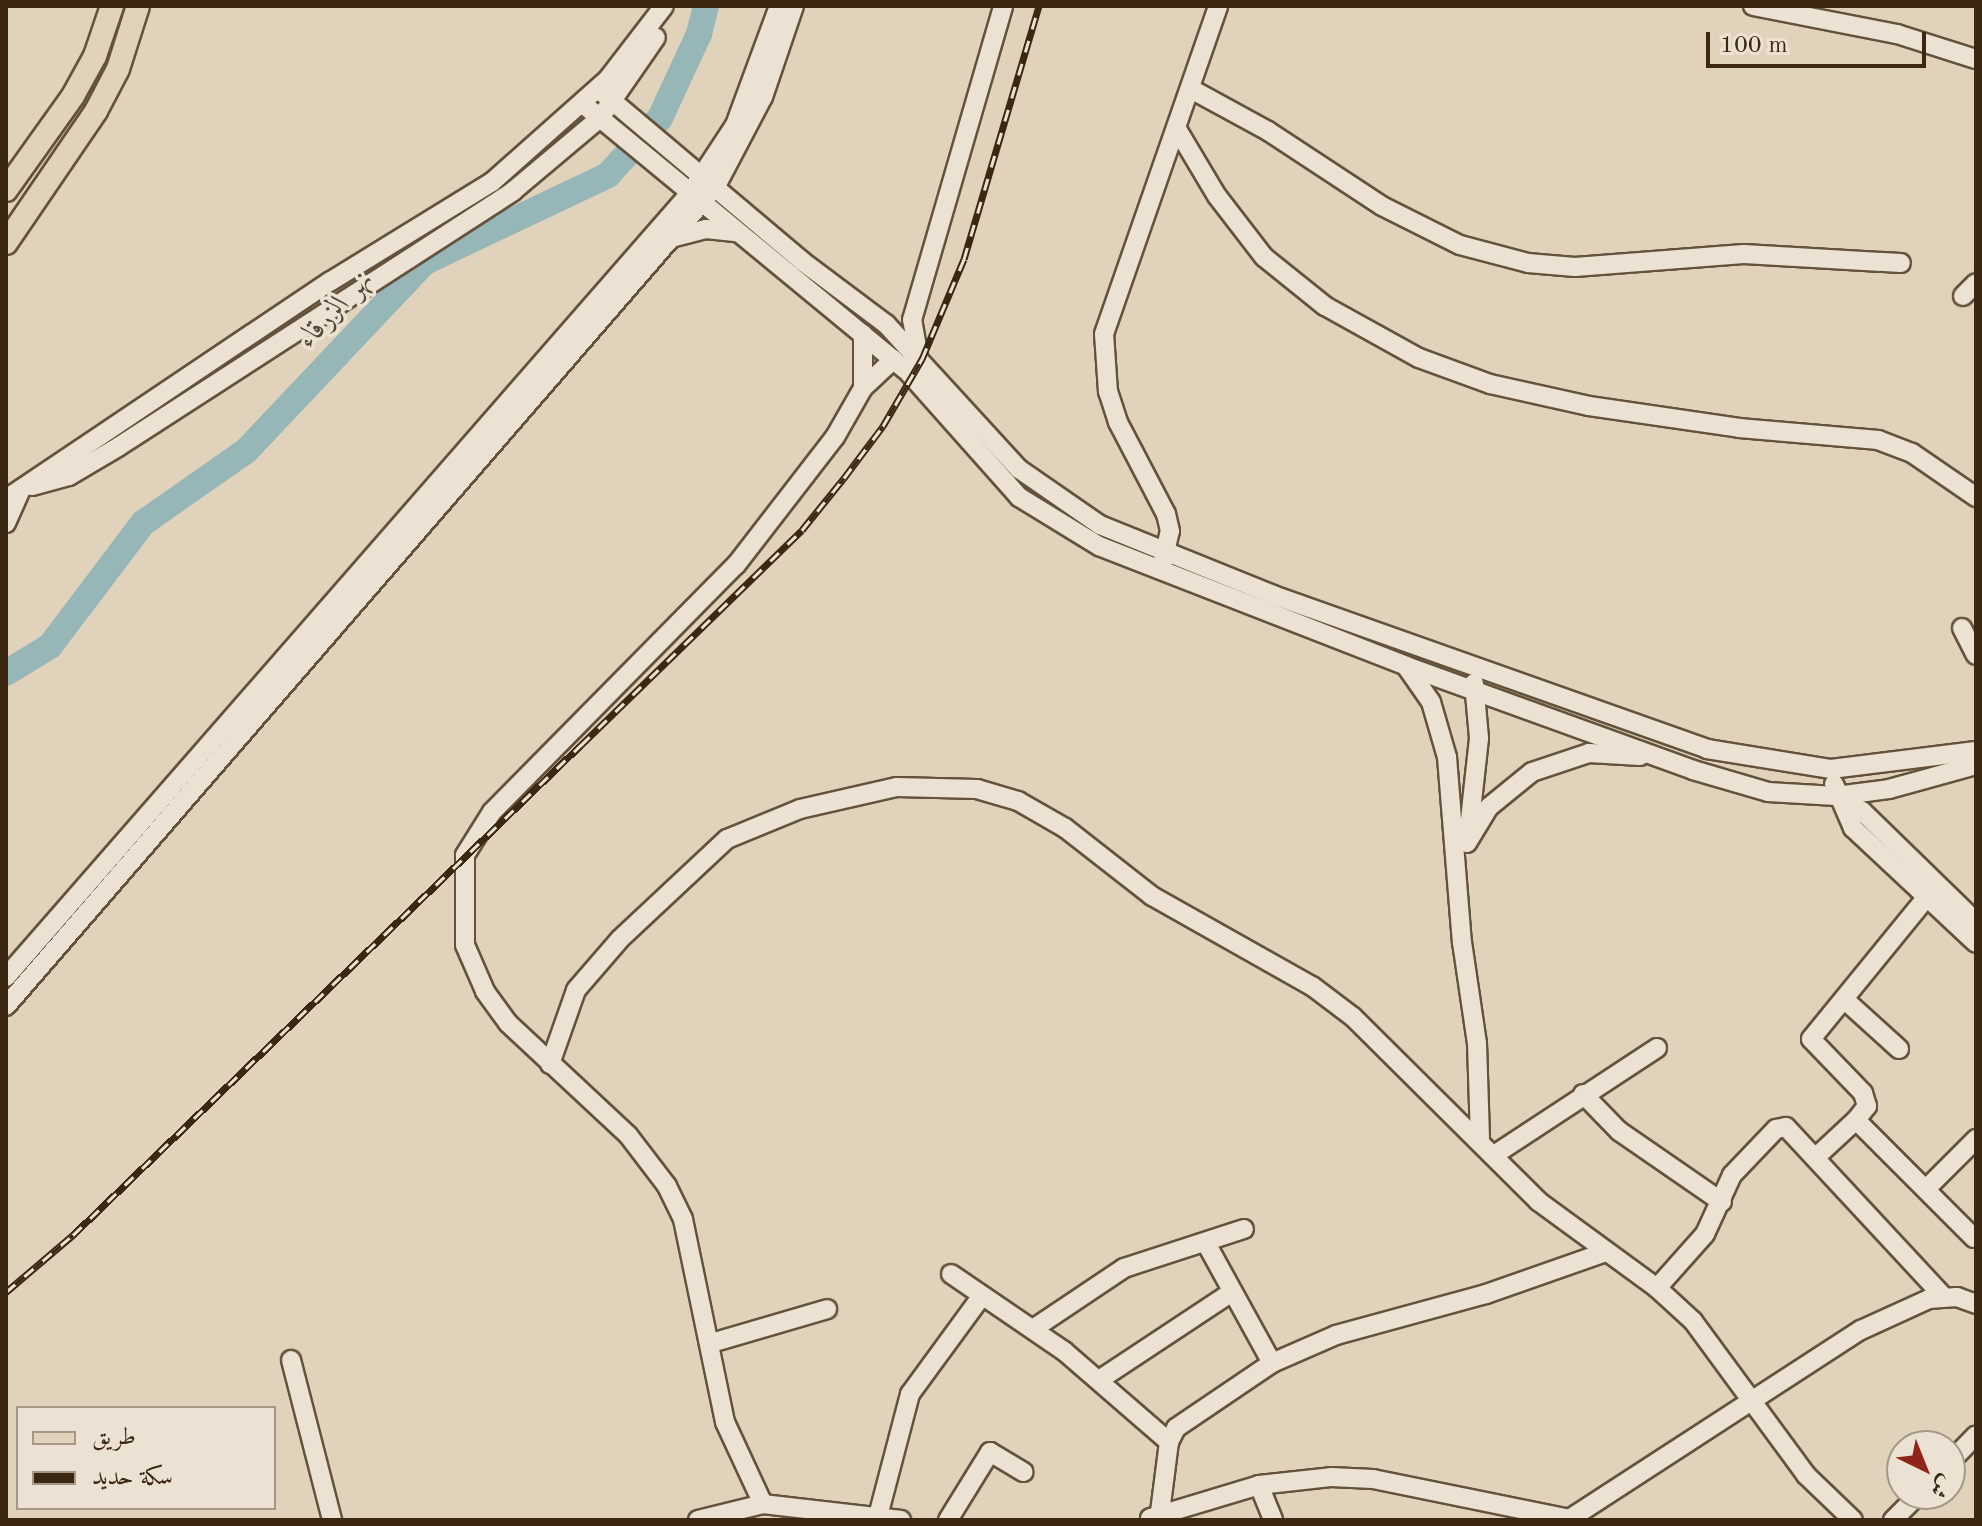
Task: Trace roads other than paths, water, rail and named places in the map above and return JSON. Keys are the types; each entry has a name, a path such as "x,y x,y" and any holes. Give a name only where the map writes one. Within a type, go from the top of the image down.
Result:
{"main road":[{"path":"6,190 73,96 95,56 112,6"},
{"path":"6,243 96,111 118,69 138,6"}],"street":[{"path":"6,523 18,492 331,281 476,193 583,104 666,6"},
{"path":"18,492 69,476 118,447 480,214 600,118 647,53 666,6"},
{"path":"710,180 749,95 779,6"},
{"path":"6,1006 61,945 237,728 710,180 763,97 794,6"},
{"path":"920,357 913,339 914,311 1003,6"},
{"path":"1163,562 1170,531 1166,514 1108,392 1104,334 1108,311 1177,129 1218,6"},
{"path":"1753,6 1897,34 1976,59"},
{"path":"598,89 710,180 802,261 886,324 920,357 994,444 1046,492 1163,562 1406,666 1768,792 1836,796 1967,768"},
{"path":"1191,89 1290,144 1382,206 1460,245 1528,263 1575,267 1744,254 1901,263"},
{"path":"583,104 894,359 1019,497 1073,532 1472,666 1707,749 1831,769 1967,768"},
{"path":"1177,129 1217,196 1264,257 1325,306 1419,358 1490,384 1589,406 1739,428 1878,440 1912,453 1976,497"},
{"path":"664,170 668,200 664,232"},
{"path":"664,232 706,229 737,232"},
{"path":"886,324 914,311"},
{"path":"863,334 863,388"},
{"path":"909,373 920,357"},
{"path":"763,1504 725,1422 683,1219 667,1186 628,1135 508,1023 473,969 463,923 465,855 498,806 736,565 835,437 863,388 894,359"},
{"path":"1962,628 1976,655"},
{"path":"1406,666 1441,725 1459,870 1462,942 1477,1043 1480,1138"},
{"path":"1459,870 1467,843 1479,738 1472,666"},
{"path":"6,977 237,728"},
{"path":"1967,768 1976,751"},
{"path":"1467,843 1478,821 1505,792 1560,759 1589,753 1661,757"},
{"path":"1831,769 1836,796 1853,828 1976,943"},
{"path":"550,1064 576,990 585,978 620,939 727,839 800,809 897,787 937,785 977,789 1027,806 1152,896 1312,986 1393,1052 1538,1201 1657,1288 1693,1321 1806,1475 1842,1517"},
{"path":"1836,796 1862,811 1976,922"},
{"path":"1815,1158 1867,1106 1863,1093 1811,1039 1926,898"},
{"path":"45,933 61,945"},
{"path":"1845,1000 1899,1049"},
{"path":"1494,1155 1657,1048"},
{"path":"1583,1094 1619,1131 1722,1202"},
{"path":"1856,1120 1974,1238"},
{"path":"1657,1288 1705,1234 1732,1175 1776,1129 1790,1129 1943,1296 1976,1304"},
{"path":"1926,1189 1976,1139"},
{"path":"1033,1329 1118,1271 1244,1229"},
{"path":"1206,1243 1272,1363"},
{"path":"1606,1252 1486,1294 1336,1335 1272,1363 1194,1412 1169,1442 1154,1518 1259,1485 1331,1477 1373,1479 1569,1520 1861,1330 1943,1296"},
{"path":"951,1274 1033,1329 1099,1380 1169,1442"},
{"path":"1099,1380 1232,1292"},
{"path":"878,1516 910,1394 981,1297"},
{"path":"711,1343 827,1309"},
{"path":"291,1360 332,1520"},
{"path":"948,1520 990,1452 1023,1472"},
{"path":"1259,1485 1273,1520"},
{"path":"698,1520 763,1504 788,1514 878,1516 901,1520"}],"waterway":[{"name":"نهر الزرقاء","path":"6,673 50,646 143,523 246,451 425,262 608,175 660,118 699,34 706,6"}],"railway":[{"path":"6,1292 73,1235 581,745 802,530 844,478 883,426 922,359 964,259 1039,6"}]}
